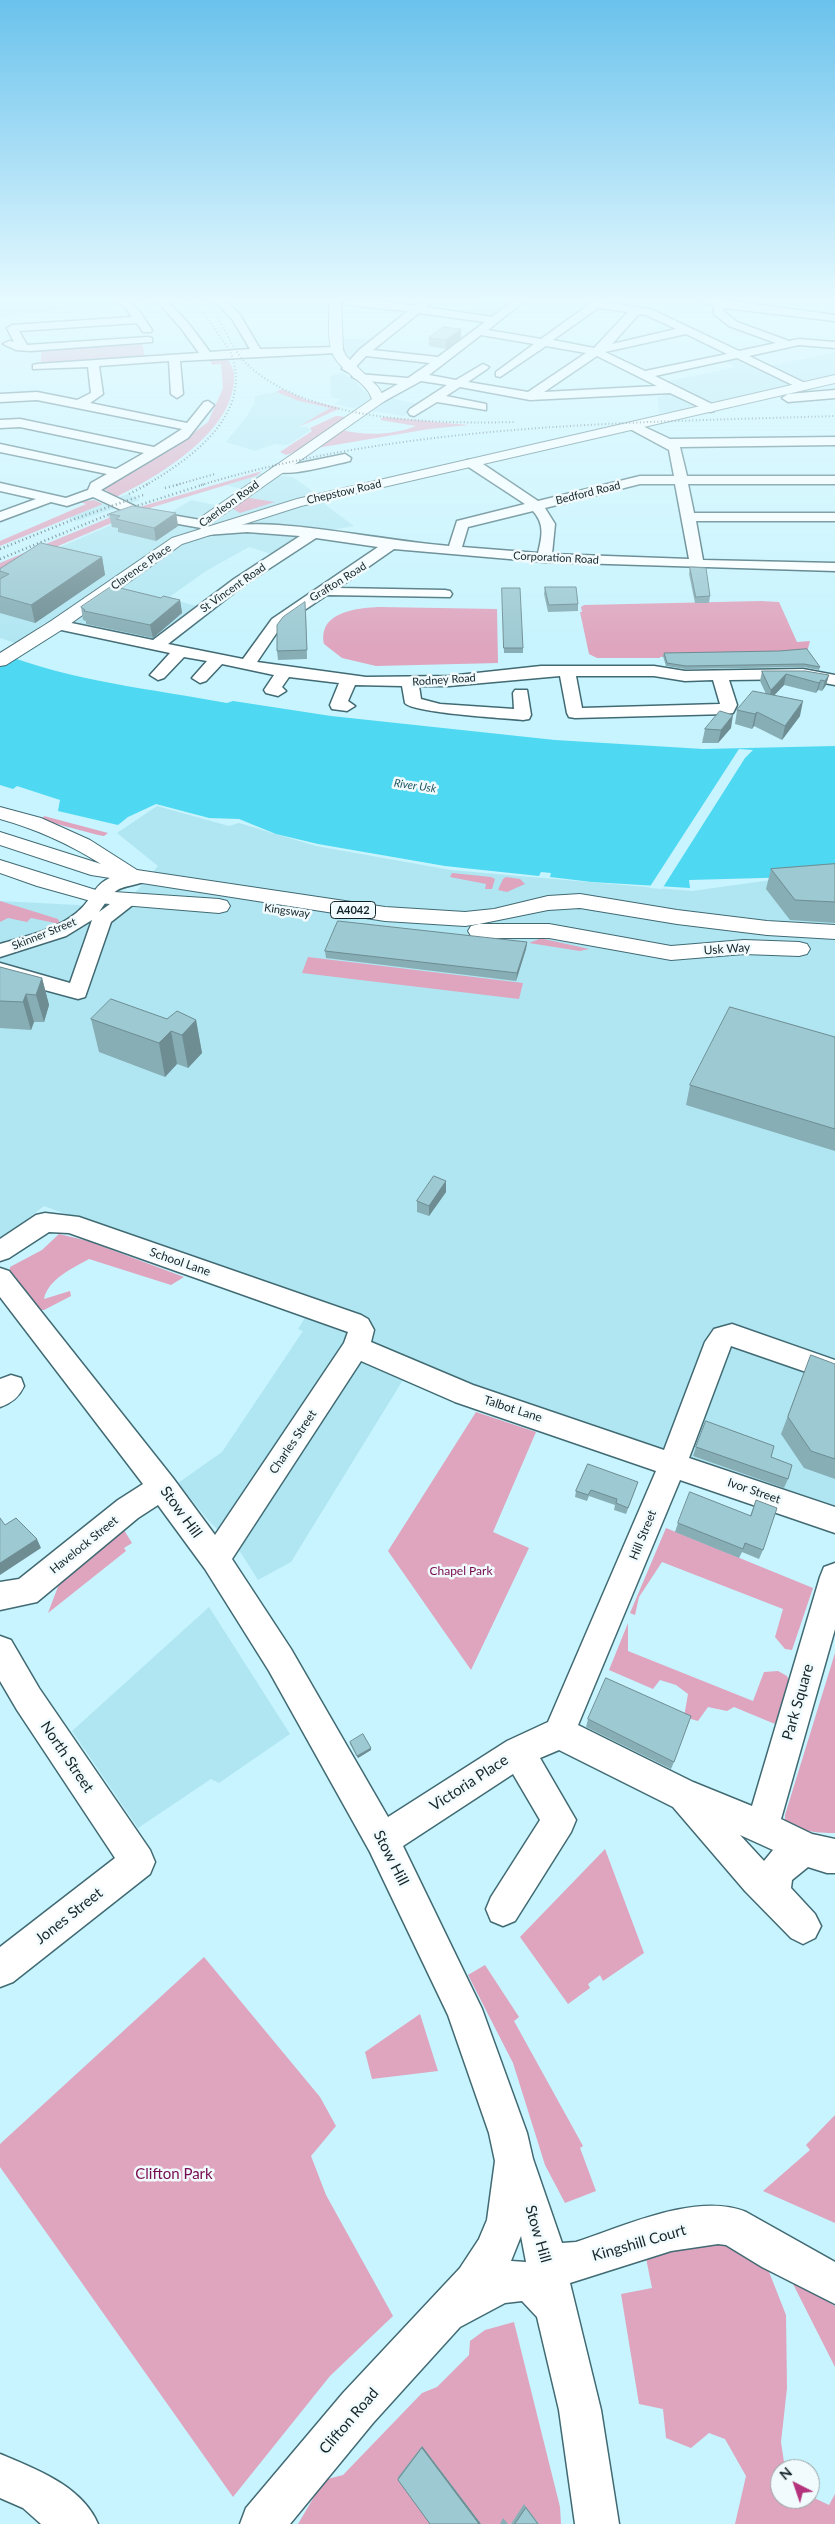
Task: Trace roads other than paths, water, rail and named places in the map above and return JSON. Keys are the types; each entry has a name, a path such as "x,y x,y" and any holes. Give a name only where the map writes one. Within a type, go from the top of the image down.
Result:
{"main road":[{"name":"Caerleon Road","path":"204,528 278,469 357,416"},
{"name":"Chepstow Road","path":"204,528 258,513 677,416"},
{"name":"Clarence Place","path":"0,661 22,649 177,541 204,528"},
{"name":"A4042","path":"0,813 34,822 83,844 138,878"},
{"name":"Kingsway","path":"0,838 91,869 348,910 436,919 484,918 538,905 567,901 595,902 642,910"},
{"name":"Kingsway","path":"0,852 51,870 97,904 288,912 430,929 493,932 540,930 620,944"},
{"name":"A4042","path":"0,866 77,892 97,904 129,900 288,912"},
{"name":"Kingsway","path":"567,901 596,912 603,922 597,932 579,936"},
{"name":"Usk Way","path":"642,910 677,917 766,928 835,932"},
{"name":"Usk Way","path":"620,944 671,953 765,947 835,950"}],"street":[{"path":"136,416 191,427"},
{"path":"94,492 96,486 184,435 200,416"},
{"path":"0,424 20,423 155,451"},
{"path":"634,426 668,442 675,448 697,564"},
{"path":"668,442 835,441"},
{"path":"0,448 118,473"},
{"path":"278,469 291,470 345,458"},
{"path":"472,463 545,514 549,522 544,558"},
{"name":"Bedford Road","path":"454,551 462,524 640,480 835,480"},
{"path":"0,487 67,502 94,492 139,513 204,528"},
{"path":"0,517 48,499"},
{"path":"258,513 262,521 279,528"},
{"path":"688,517 835,517"},
{"name":"Clarence Place","path":"204,528 279,528"},
{"name":"Corporation Road","path":"279,528 392,544 544,558 835,567"},
{"name":"St Vincent Road","path":"154,647 238,582 315,534"},
{"name":"Grafton Road","path":"247,665 277,622 392,544"},
{"path":"326,590 332,592 445,594"},
{"name":"Rodney Road","path":"57,625 154,647 284,672 349,680 410,683 532,671 654,671 685,676 803,674 835,680"},
{"path":"158,675 180,652"},
{"path":"200,678 218,659"},
{"path":"567,671 574,713 676,712 717,710 730,707 719,675"},
{"path":"278,690 272,690 284,672"},
{"path":"473,678 476,710"},
{"path":"347,706 338,705 349,680"},
{"path":"410,683 412,703 427,708 476,710 523,715 522,694"},
{"path":"0,970 18,977 78,992 97,904 122,878 138,878"},
{"name":"Skinner Street","path":"0,951 67,927 97,904"},
{"name":"School Lane","path":"0,1251 46,1222 70,1224 352,1322 359,1326 362,1334"},
{"name":"Stow Hill","path":"0,1278 162,1487 215,1559 280,1660 382,1840 464,2009 508,2133 514,2159 541,2238 555,2307 580,2410 598,2524"},
{"name":"Talbot Lane","path":"362,1334 465,1394 673,1463"},
{"name":"Charles Street","path":"215,1559 362,1334"},
{"name":"Hill Street","path":"559,1733 673,1463 718,1342 723,1337 732,1335 835,1371"},
{"name":"Ivor Street","path":"673,1463 835,1520"},
{"name":"Havelock Street","path":"1,1601 26,1592 128,1510 162,1487"},
{"name":"Park Square","path":"762,1828 835,1577"},
{"name":"North Street","path":"0,1651 28,1699 138,1862"},
{"path":"559,1733 682,1794 823,1854"},
{"name":"Victoria Place","path":"382,1840 518,1752 559,1733"},
{"path":"503,1909 558,1820 518,1752"},
{"path":"682,1794 803,1926"},
{"path":"773,1895 773,1877 779,1867 823,1854"},
{"name":"Jones Street","path":"0,1969 138,1862"},
{"name":"Clifton Road","path":"262,2524 358,2408 474,2282 494,2253 507,2220 514,2159"},
{"name":"Kingshill Court","path":"547,2265 576,2262 671,2231 718,2224 732,2226 776,2253 835,2284"},
{"name":"Clifton Road","path":"438,2320 479,2294 510,2280 532,2284 555,2307"},
{"path":"0,2476 38,2493 76,2524"}],"water":[{"name":"River Usk","path":"0,653 55,671 112,683 227,703 233,701 331,716 555,740 703,749 835,746 835,876 689,880 690,888 592,882 550,877 551,873 541,872 539,876 445,866 318,844 276,834 239,819 209,818 156,804 128,817 118,825 58,811 60,800 17,786 13,789 0,785"}],"railway":[{"path":"146,485 198,449 213,433 225,416"},
{"path":"376,416 450,422 516,422"},
{"path":"201,485 279,465 357,449 436,438 515,430 595,425 835,416"},
{"path":"176,485 215,474"},
{"path":"129,494 148,484"},
{"path":"165,488 181,484"},
{"path":"0,559 105,516 205,484"},
{"path":"0,549 77,518 146,494"}],"park label":[{"name":"Chapel Park","path":"461,1571"},
{"name":"Clifton Park","path":"174,2174"}]}
